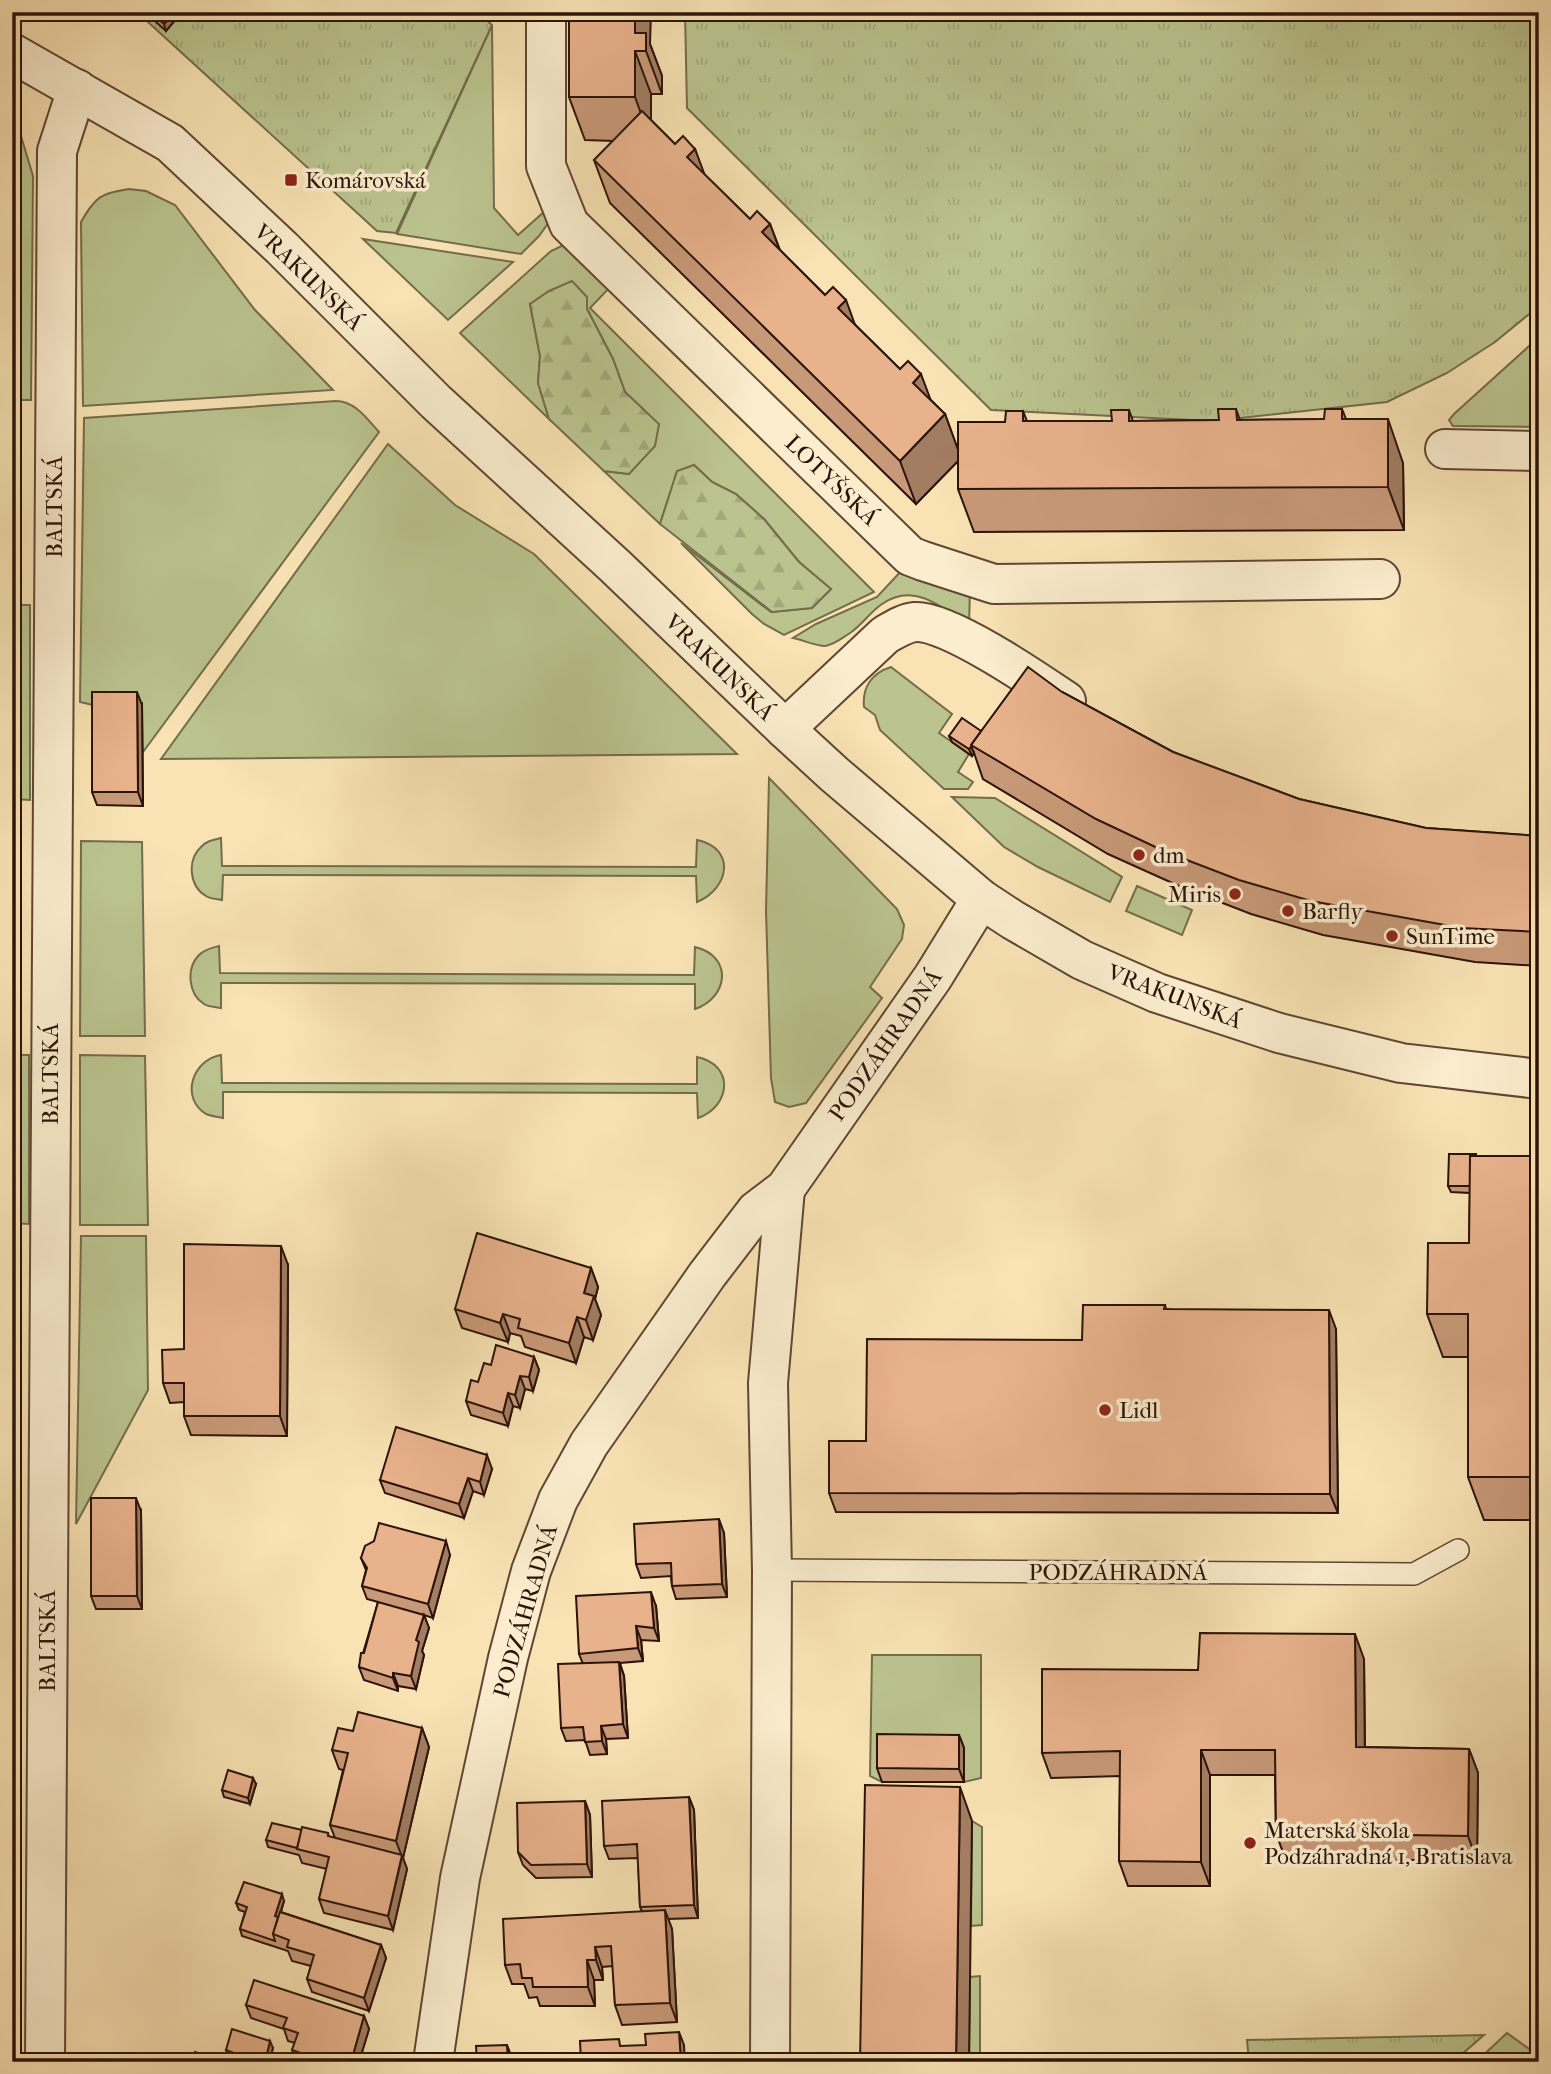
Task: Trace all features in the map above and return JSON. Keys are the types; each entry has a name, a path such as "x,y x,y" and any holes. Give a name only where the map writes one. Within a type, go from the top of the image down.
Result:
{"street":[{"name":"LOTYŠSKÁ","path":"546,12 546,166 569,224 910,556 994,584 1380,579"},
{"name":"VRAKUNSKÁ","path":"12,53 170,143 282,248 436,402 615,566 785,729 981,899 1082,960 1157,993 1238,1021 1401,1063 1539,1079"},
{"name":"BALTSKÁ","path":"45,2062 57,151 77,89"},
{"path":"1445,449 1539,451"},
{"path":"785,729 885,635 915,622 936,625 962,639 1034,679 1095,720"},
{"name":"PODZÁHRADNÁ","path":"433,2062 460,1878 508,1658 531,1571 558,1500 589,1444 707,1275 756,1211 785,1189 933,977 981,899"},
{"name":"PODZÁHRADNÁ","path":"770,2062 772,1570 768,1383 785,1189"}],"lane":[{"name":"PODZÁHRADNÁ","path":"772,1570 1414,1574 1458,1550"}],"green space":[{"path":"137,12 477,12 492,25 396,233 377,231"},
{"path":"685,12 1539,12 1539,306 1495,342 1447,373 1387,402 1213,421 991,410 687,108"},
{"path":"492,25 494,208 518,235 545,211 551,219 521,254 397,234"},
{"path":"12,128 20,133 33,176 31,400 12,400"},
{"path":"129,189 146,191 175,205 255,310 333,390 83,406 81,222 90,207 100,198 112,192"},
{"path":"363,239 513,262 448,320"},
{"path":"570,242 613,284 590,308 874,592 784,635 752,614 681,543 771,612 812,608 831,589 799,562 764,519 736,494 712,482 694,465 677,472 660,524 604,471 629,474 659,425 625,392 613,359 587,309 586,297 530,304 540,356 538,383 549,419 460,333 551,251"},
{"path":"572,281 587,297 587,309 613,359 625,392 659,424 655,446 629,474 604,471 549,419 538,383 540,356 530,304 549,291"},
{"path":"1539,337 1539,427 1453,426 1449,420 1454,414"},
{"path":"336,401 355,407 379,432 143,752 97,706 80,702 84,418"},
{"path":"388,444 455,505 534,554 737,754 161,759"},
{"path":"694,465 712,482 736,494 764,519 799,562 831,589 812,608 772,612 660,524 677,471"},
{"path":"904,568 970,588 969,628 928,600 906,595 882,604 854,630 832,644 821,646 793,638 816,624 877,597"},
{"path":"12,605 30,605 30,800 12,799"},
{"path":"891,667 952,714 939,733 969,754 958,772 973,782 968,789 944,789 880,730 875,715 864,707 865,693 870,682 878,673"},
{"path":"769,778 897,909 904,925 902,939 870,987 882,998 806,1103 789,1107 775,1102 771,1078 766,911"},
{"path":"952,797 995,798 1122,877 1110,902 1004,847"},
{"path":"221,838 222,866 696,867 697,840 710,844 718,851 723,859 724,869 716,888 697,902 696,876 223,875 222,900 200,892 192,873 196,852 207,842"},
{"path":"81,841 142,842 145,1036 80,1036"},
{"path":"1137,886 1192,910 1182,935 1126,911"},
{"path":"219,946 220,973 694,975 695,947 716,959 721,967 722,977 715,996 695,1009 695,984 221,983 221,1008 208,1006 199,1000 191,981 192,967 199,955"},
{"path":"12,1055 29,1055 29,1224 12,1223"},
{"path":"80,1055 145,1056 148,1225 80,1225"},
{"path":"221,1055 222,1083 697,1084 697,1057 718,1068 724,1086 717,1105 698,1118 697,1093 223,1092 223,1118 206,1114 198,1107 192,1090 193,1080 203,1064"},
{"path":"81,1236 146,1236 148,1390 76,1524"},
{"path":"872,1655 981,1655 981,1778 964,1782 963,1748 882,1748 882,1782 870,1776"},
{"path":"972,1821 982,1827 982,1925 971,1926"},
{"path":"980,1976 980,2062 969,2062 970,1977"},
{"path":"1507,2033 1539,2056 1539,2062 1476,2062"},
{"path":"1484,2035 1453,2062 1249,2062 1247,2040"}],"building":[{"path":"150,12 173,12 174,13 164,24"},
{"path":"569,12 635,12 635,33 646,33 646,51 635,51 635,97 569,97"},
{"path":"642,111 675,144 683,136 695,149 687,157 750,219 757,211 770,224 762,232 825,295 833,287 846,300 838,308 900,369 908,361 921,374 913,383 945,414 900,461 594,160"},
{"path":"1218,409 1236,409 1237,420 1324,419 1325,409 1342,409 1342,419 1388,419 1388,487 958,489 958,422 1005,422 1006,411 1023,411 1023,421 1112,421 1111,410 1129,410 1129,421 1219,420"},
{"path":"1028,667 1062,692 1173,752 1299,799 1426,828 1539,836 1539,932 1462,928 1311,901 1239,880 1166,852 1096,819 971,745"},
{"path":"92,692 137,692 138,792 92,792"},
{"path":"962,718 981,731 969,749 949,736"},
{"path":"1449,1154 1476,1154 1470,1156 1470,1186 1448,1186"},
{"path":"1470,1156 1539,1156 1539,1477 1468,1477 1468,1314 1427,1314 1428,1243 1469,1243"},
{"path":"477,1233 591,1268 584,1293 594,1296 586,1320 577,1317 569,1343 518,1328 520,1319 503,1314 500,1323 455,1309"},
{"path":"184,1244 281,1246 280,1416 184,1416 184,1383 163,1383 162,1350 184,1349"},
{"name":"Lidl","path":"1083,1305 1165,1305 1164,1309 1329,1310 1330,1494 829,1493 829,1441 866,1441 867,1339 1082,1340"},
{"path":"496,1345 534,1357 529,1377 520,1376 515,1395 508,1393 503,1413 466,1401 471,1380 478,1382 484,1363 491,1365"},
{"path":"396,1427 487,1455 480,1482 468,1478 459,1504 380,1480"},
{"path":"91,1498 136,1498 137,1596 91,1596"},
{"path":"719,1519 722,1584 672,1586 671,1563 636,1564 634,1524"},
{"path":"379,1523 446,1541 428,1604 362,1586 367,1568 361,1558 365,1546 374,1541"},
{"path":"651,1592 654,1628 636,1626 638,1648 579,1654 576,1596"},
{"path":"378,1602 424,1615 416,1640 419,1642 411,1676 393,1673 393,1678 359,1667"},
{"path":"1200,1633 1355,1634 1356,1747 1469,1749 1468,1836 1276,1833 1275,1750 1201,1750 1201,1862 1119,1861 1120,1751 1042,1753 1042,1669 1198,1670"},
{"path":"619,1662 623,1724 601,1726 602,1741 585,1742 583,1727 561,1728 558,1664"},
{"path":"358,1712 422,1728 396,1841 330,1825 348,1753 332,1750 338,1728 353,1731"},
{"path":"877,1734 959,1735 959,1769 877,1768"},
{"path":"228,1770 253,1778 248,1798 222,1790"},
{"path":"865,1785 960,1787 956,2062 860,2062"},
{"path":"689,1797 694,1905 640,1907 637,1844 604,1846 602,1801"},
{"path":"585,1801 587,1864 531,1865 518,1852 517,1803"},
{"path":"272,1823 302,1830 297,1848 266,1840"},
{"path":"302,1827 402,1855 388,1916 319,1899 329,1857 297,1849"},
{"path":"244,1882 282,1894 275,1916 278,1917 273,1934 275,1941 240,1929 247,1907 236,1903"},
{"path":"665,1910 670,2003 615,2005 611,1946 595,1947 596,1960 587,1960 588,1987 533,1987 532,1978 522,1978 520,1964 505,1965 503,1919"},
{"path":"280,1912 381,1945 364,1998 307,1979 314,1955 287,1947 289,1940 273,1934"},
{"path":"254,1980 364,2016 351,2062 326,2062 292,2050 298,2033 283,2028 287,2018 246,2005"},
{"path":"232,2029 270,2041 265,2062 257,2062 226,2050"},
{"path":"679,2032 681,2062 581,2062 580,2041 619,2039 620,2046 646,2045 645,2034"},
{"path":"507,2045 508,2062 477,2062 476,2046"},
{"path":"195,2052 227,2062 192,2062"}],"place":[{"name":"Komárovská","path":"291,180"},
{"name":"dm","path":"1139,855"},
{"name":"Miris","path":"1235,894"},
{"name":"Barfly","path":"1288,911"},
{"name":"SunTime","path":"1392,936"},
{"name":"Lidl","path":"1105,1410"},
{"name":"Materská škola Podzáhradná 1, Bratislava","path":"1250,1843"}]}
